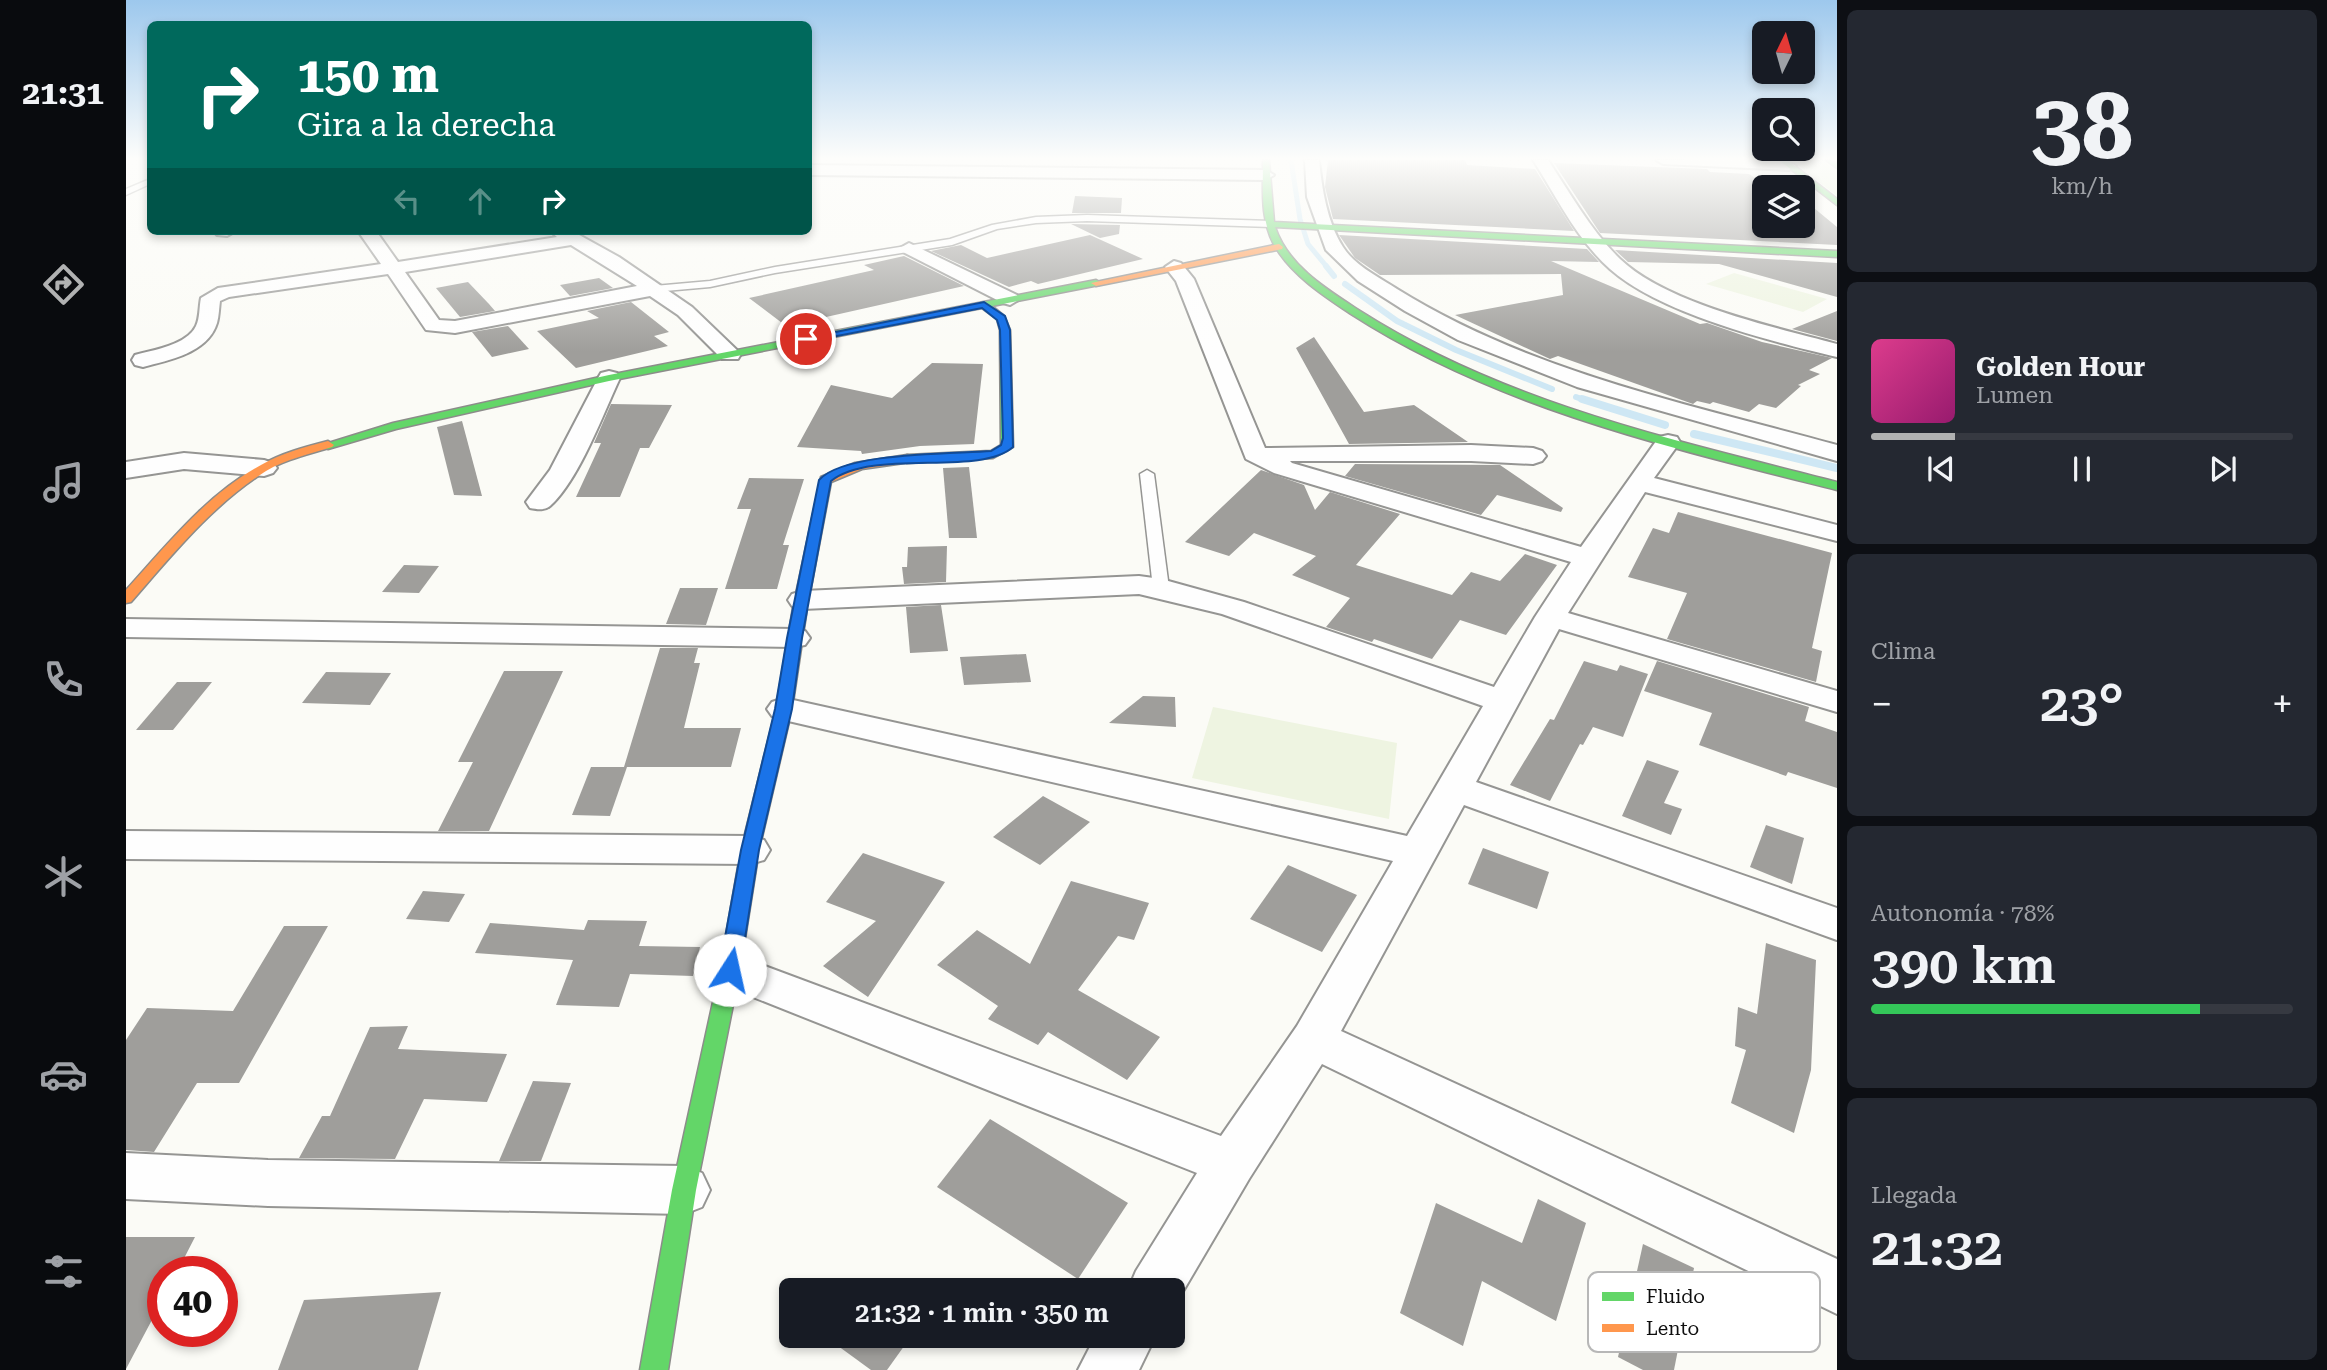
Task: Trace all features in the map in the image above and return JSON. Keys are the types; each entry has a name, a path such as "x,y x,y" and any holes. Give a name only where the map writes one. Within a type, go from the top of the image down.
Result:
{"street":[{"path":"1319,224 1335,250 1365,277 1465,336 1585,382 1837,453"},
{"path":"1585,224 1615,264 1662,293 1727,317 1837,351"},
{"path":"1837,254 1271,225 1279,247 1302,273 1346,307 1406,345 1489,382 1668,442 1837,486"},
{"path":"370,235 433,326 455,327 654,289"},
{"path":"134,365 194,340 206,327 211,298 225,292 507,252 567,235 685,311 730,354"},
{"path":"126,600 186,533 264,468 320,447 393,426 608,379 1279,247"},
{"path":"909,248 1010,299"},
{"path":"1174,267 1185,279 1255,454 1283,468 1590,559"},
{"path":"654,1370 684,1190 730,970 750,850 784,709 794,638 825,480 837,470 866,463 993,454 1007,447 1005,330 1001,318 984,304"},
{"path":"539,502 562,472 608,379"},
{"path":"1162,1278 1231,1163 1313,1039 1550,617 1638,482 1668,442"},
{"path":"1255,454 1471,453 1533,456"},
{"path":"126,470 184,461 264,468"},
{"path":"1638,482 1837,533"},
{"path":"803,600 1139,586 1161,588 1233,608 1501,701"},
{"path":"1550,617 1837,702"},
{"path":"126,628 794,638"},
{"path":"784,709 1416,852"},
{"path":"1455,788 1837,924"},
{"path":"126,845 750,850"},
{"path":"730,970 1231,1163"},
{"path":"1313,1039 1805,1272"},
{"path":"126,1176 268,1183 684,1190"},
{"path":"1820,1279 1837,1287"},
{"path":"1107,1370 1120,1348"}],"lane":[{"path":"654,289 710,284 775,270 952,242 995,226 1009,224"},
{"path":"1243,224 1271,225"},
{"path":"1147,474 1161,588"}],"green space":[{"path":"1734,273 1827,299 1803,312 1706,284"},
{"path":"1213,707 1397,743 1389,819 1192,778"}],"building":[{"path":"1071,224 1120,225 1119,234 1100,238"},
{"path":"1432,224 1570,224 1574,231"},
{"path":"1594,224 1752,224 1752,238 1815,238 1815,224 1833,224 1837,227 1837,245 1600,233"},
{"path":"1090,235 1143,259 1038,284 1031,281 1009,287 931,251 961,245 987,258"},
{"path":"1339,235 1587,249 1599,262 1551,261 1700,324 1707,323 1762,342 1832,358 1809,370 1820,374 1798,385 1801,386 1776,408 1759,404 1749,412 1713,402 1710,404 1697,401 1693,404 1558,356 1550,359 1455,315 1563,295 1561,274 1380,275 1355,258"},
{"path":"1615,250 1837,263 1837,297 1719,264 1628,262"},
{"path":"904,256 964,286 786,326 749,298 874,270 864,265"},
{"path":"599,278 613,288 570,296 560,285"},
{"path":"468,282 495,311 460,317 436,288"},
{"path":"631,302 669,332 654,336 668,346 576,368 537,331 599,318 587,311"},
{"path":"1837,311 1837,341 1792,329"},
{"path":"508,326 529,349 492,357 472,332"},
{"path":"1314,337 1364,412 1414,405 1468,442 1349,444 1296,348"},
{"path":"932,363 983,364 974,444 920,446 862,454 861,451 797,447 831,385 892,398"},
{"path":"611,404 672,405 649,448 640,448 620,497 576,497 601,443 594,443"},
{"path":"462,421 482,496 454,495 437,427"},
{"path":"1355,464 1500,465 1563,508 1561,512 1497,495 1481,515 1345,476"},
{"path":"969,467 977,538 949,538 943,468"},
{"path":"1261,470 1304,485 1315,510 1330,492 1400,514 1356,565 1452,595 1471,572 1500,581 1525,554 1557,565 1506,635 1460,620 1432,659 1374,639 1372,642 1326,627 1350,598 1292,575 1316,556 1254,533 1229,556 1185,542"},
{"path":"749,478 804,479 783,545 789,545 777,589 725,589 751,509 737,509"},
{"path":"1678,512 1832,553 1812,648 1822,651 1816,682 1667,639 1687,593 1628,577 1653,528 1669,533"},
{"path":"947,546 946,582 904,584 902,567 907,567 908,547"},
{"path":"404,565 439,566 419,593 382,592"},
{"path":"680,588 718,588 706,625 666,624"},
{"path":"941,605 948,651 910,653 906,607"},
{"path":"660,648 698,648 694,663 700,663 684,728 741,728 731,767 624,767"},
{"path":"1026,654 1031,682 964,685 960,657"},
{"path":"1584,661 1617,671 1620,665 1648,674 1623,737 1593,727 1583,745 1580,744 1550,801 1510,785 1550,719 1554,720"},
{"path":"1657,661 1809,707 1805,721 1837,732 1837,788 1788,772 1786,776 1699,745 1712,713 1644,691"},
{"path":"504,671 563,671 489,831 438,831 473,762 458,762"},
{"path":"326,672 391,673 370,705 302,703"},
{"path":"177,682 212,682 173,730 136,730"},
{"path":"1143,696 1175,697 1176,727 1109,723"},
{"path":"1647,760 1679,771 1664,803 1682,809 1671,835 1622,816"},
{"path":"591,767 627,767 610,816 572,815"},
{"path":"1043,796 1090,822 1040,865 993,837"},
{"path":"1766,825 1804,838 1792,884 1750,867"},
{"path":"1483,848 1549,872 1537,909 1468,884"},
{"path":"863,853 945,882 868,997 823,966 876,921 826,902"},
{"path":"1288,865 1357,895 1322,952 1250,919"},
{"path":"1071,881 1149,903 1134,940 1118,936 1078,990 1160,1037 1127,1080 1048,1032 1038,1045 988,1019 998,1006 937,965 977,930 1030,964"},
{"path":"423,891 465,894 449,922 406,919"},
{"path":"588,920 647,921 639,946 700,947 693,976 630,974 619,1007 556,1005 573,960 475,953 490,923 584,930"},
{"path":"284,926 328,926 239,1083 197,1083 154,1152 126,1150 126,1040 147,1008 233,1011"},
{"path":"1766,943 1816,960 1811,1070 1794,1133 1731,1103 1746,1050 1735,1046 1738,1007 1757,1014"},
{"path":"408,1026 398,1049 507,1054 487,1102 424,1099 395,1159 299,1158 322,1116 330,1116 370,1027"},
{"path":"533,1081 571,1083 541,1161 499,1161"},
{"path":"990,1119 1128,1203 1076,1278 937,1187"},
{"path":"1538,1199 1586,1223 1556,1321 1482,1281 1463,1346 1400,1313 1436,1203 1522,1243"},
{"path":"126,1237 195,1237 185,1256 147,1256 147,1329 126,1369"},
{"path":"1643,1244 1694,1268 1693,1272 1637,1272"},
{"path":"441,1292 418,1370 278,1370 304,1300"},
{"path":"841,1348 903,1348 887,1370 871,1370"},
{"path":"1619,1352 1678,1352 1674,1370 1643,1370 1618,1357"}],"waterway":[{"path":"1302,224 1308,244 1327,267"},
{"path":"1326,266 1334,276"},
{"path":"1345,284 1397,321 1456,350 1552,389"},
{"path":"1576,397 1587,401"},
{"path":"1582,399 1665,425"},
{"path":"1694,434 1837,468"}],"traffic: fast":[{"path":"1270,224 1286,256 1322,289 1392,336 1451,366 1578,415 1837,486"},
{"path":"1271,224 1837,254"},
{"path":"328,445 393,426 609,378 1096,283"},
{"path":"907,459 993,454 1007,447 1005,330 1001,318 984,305"},
{"path":"654,1370 684,1190 730,970 750,850 784,709 800,608"}],"traffic: slow":[{"path":"1096,283 1279,247"},
{"path":"126,599 190,529 243,482 277,461 328,445"},
{"path":"800,608 825,480 859,466 907,459"}],"route":[{"path":"730,970 750,850 784,709 794,638 825,480 837,470 866,463 993,454 1007,447 1009,438 1005,330 1001,318 984,304 806,339"}]}
